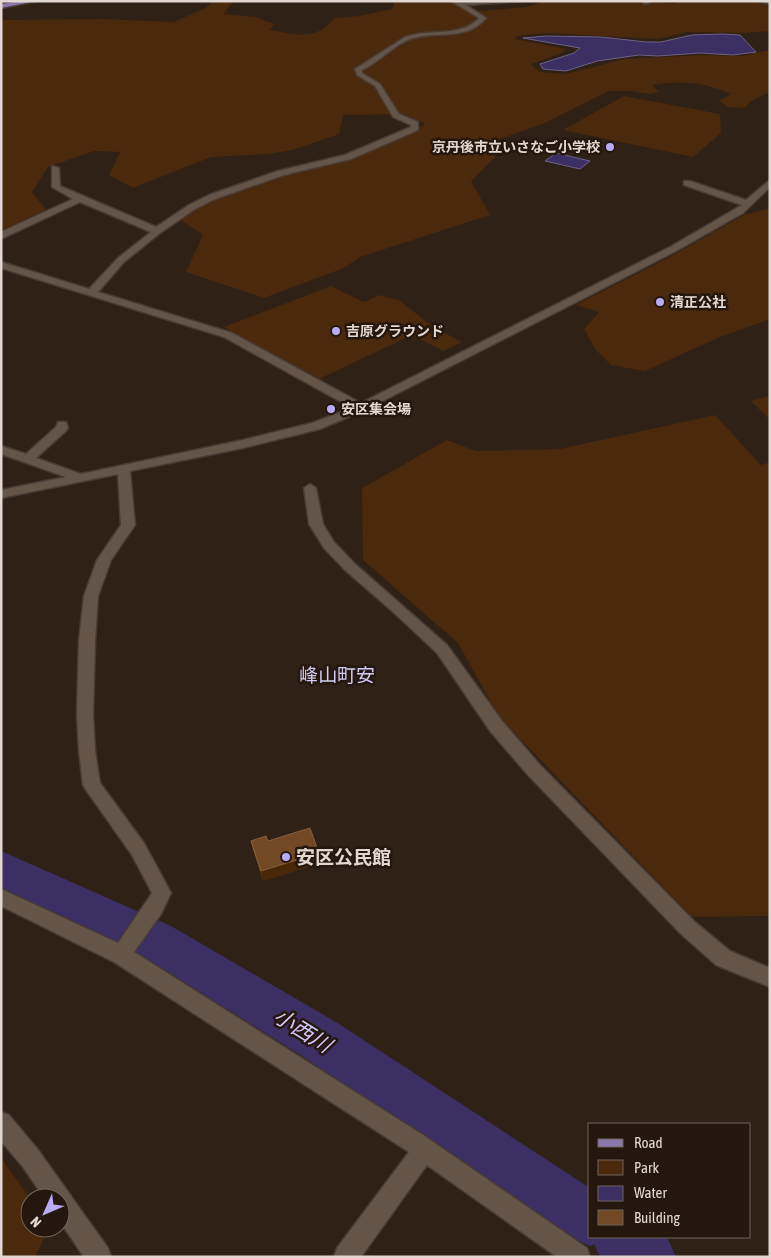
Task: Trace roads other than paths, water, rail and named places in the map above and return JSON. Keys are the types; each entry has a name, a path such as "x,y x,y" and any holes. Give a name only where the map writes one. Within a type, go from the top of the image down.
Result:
{"main road":[{"path":"1,6 33,1"}],"street":[{"path":"16,4 24,1"},
{"path":"337,1 344,1"},
{"path":"457,3 520,1"},
{"path":"761,1 770,2"},
{"path":"92,292 121,260 157,231 192,207 212,197 281,173 348,157 415,128 415,124 396,115 378,85 359,74 358,70 370,65 405,40 414,36 455,32 471,28 483,18 457,3"},
{"path":"55,168 56,187 157,231"},
{"path":"1,494 243,444 307,428 361,408 673,249 740,211 770,182"},
{"path":"687,183 748,204"},
{"path":"1,236 80,199"},
{"path":"1,265 228,334 361,408"},
{"path":"28,459 62,428 62,425"},
{"path":"1,450 80,478"},
{"path":"121,955 154,908 162,893 138,849 92,785 87,751 85,715 87,641 91,596 104,560 128,525 124,469"},
{"path":"310,488 316,524 329,545 350,567 442,649 496,726 534,770 688,928 723,958 770,978"},
{"path":"1,897 121,955 424,1150 578,1257"},
{"path":"1,1123 50,1188"},
{"path":"346,1257 424,1150"},
{"path":"70,1216 99,1257"}],"water":[{"path":"692,35 740,35 756,52 733,55 700,53 658,56 639,55 597,61 566,71 543,69 540,64 574,53 580,48 523,38 546,36 601,37 661,42"},
{"path":"556,153 590,161 580,169 545,161"}],"waterway":[{"name":"小西川","path":"1,869 155,940 319,1039 588,1218"},
{"name":"小西川","path":"620,1238 649,1257"}],"place":[{"name":"京丹後市立いさなご小学校","path":"610,147"},
{"name":"清正公社","path":"660,302"},
{"name":"吉原グラウンド","path":"336,331"},
{"name":"安区集会場","path":"331,409"},
{"name":"安区公民館","path":"286,857"}],"district":[{"name":"峰山町安","path":"337,675"}]}
